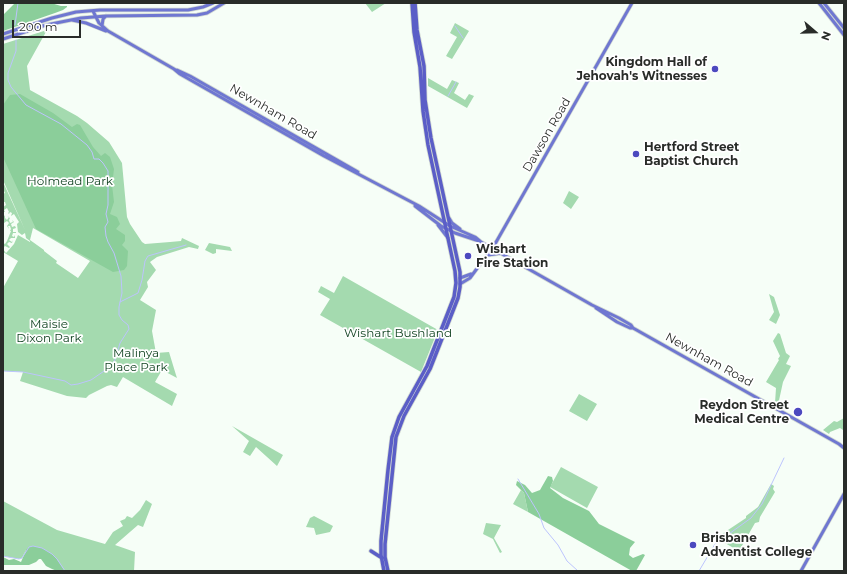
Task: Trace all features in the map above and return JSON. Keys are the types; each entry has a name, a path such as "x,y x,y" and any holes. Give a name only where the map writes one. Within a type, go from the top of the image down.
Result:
{"highway":[{"path":"384,571 381,541 386,482 394,432 399,417 427,366 460,278 451,231 445,223 428,145 423,111 420,67 414,32 412,3"},
{"path":"388,571 385,558 385,544 396,437 404,416 430,370 458,298 458,283 448,238 447,216 425,100 424,66 417,30 415,3"},
{"path":"372,551 382,558"}],"main road":[{"path":"3,34 58,16 76,12 102,10 188,10 214,3"},
{"path":"3,39 46,25 71,19 95,16 190,15 207,13 224,3"},
{"name":"Dawson Road","path":"458,283 470,278 472,273 488,255 632,3"},
{"path":"819,3 844,35"},
{"path":"824,3 844,28"},
{"path":"190,15 192,9"},
{"path":"102,10 102,26"},
{"path":"188,10 190,15"},
{"name":"Newnham Road","path":"93,11 102,26 108,31 445,223"},
{"name":"Newnham Road","path":"71,19 108,31"},
{"name":"Newnham Road","path":"410,202 438,224 465,232 844,447"},
{"path":"435,217 440,214 442,209"},
{"path":"447,216 454,225 465,232"},
{"path":"438,224 448,238"},
{"name":"Newnham Road","path":"451,231 481,242"},
{"path":"453,242 455,236 459,234"},
{"path":"488,255 502,253"},
{"name":"Dawson Road","path":"460,278 472,273"},
{"path":"800,571 844,494"}],"green space":[{"path":"15,3 51,3 67,7 55,13 3,31 3,15"},
{"path":"365,3 386,3 372,12"},
{"path":"455,23 469,31 452,59 446,56 457,37 450,33"},
{"path":"47,30 27,66 30,90 77,116 109,142 122,163 127,217 142,242 145,244 181,241 182,238 199,246 198,249 189,247 157,257 150,262 156,270 147,282 148,287 140,300 156,310 152,331 156,353 169,352 177,378 162,370 155,382 177,394 172,406 123,377 117,387 111,385 107,386 86,398 67,396 20,381 23,372 3,371 3,288 18,261 3,252 3,249 6,253 14,244 18,235 30,241 26,238 25,233 22,235 18,232 17,224 19,222 14,214 11,216 12,213 8,213 7,208 4,210 5,212 3,212 3,207 6,205 5,202 3,202 3,194 5,193 3,189 3,182 25,230 3,180 3,44","holes":["33,228 90,261 78,278 56,263 57,261 30,240"]},
{"path":"428,78 447,89 452,80 459,83 454,93 465,100 469,94 474,96 467,108 428,86"},
{"name":"Holmead Park","path":"20,94 53,113 72,127 77,124 80,125 93,147 101,156 105,153 110,157 114,169 112,185 114,202 110,214 117,217 120,224 116,229 125,235 125,241 122,245 128,251 127,266 124,270 113,272 36,229 3,157 3,105 10,95"},
{"path":"569,191 579,197 571,209 563,203"},
{"path":"5,215 7,220 9,217 10,218 10,223 13,222 12,220 14,222 11,224 12,227 15,226 16,228 13,229 13,232 16,233 13,233 12,236 14,237 15,235 15,238 11,238 9,240 12,242 13,240 12,243 9,242 7,244 10,247 9,248 5,246 3,248 3,243 5,244 7,241 11,231 10,226 8,226 9,229 7,226 9,223 7,221 4,223 3,218"},
{"path":"209,243 230,247 232,251 216,249 216,253 213,254 205,250"},
{"name":"Wishart Bushland","path":"343,276 438,330 421,372 320,315 330,299 318,292 321,286 334,293"},
{"path":"769,294 774,297 780,315 776,324 769,320 774,312"},
{"path":"778,333 780,334 786,353 790,356 786,364 791,366 783,382 778,405 775,403 776,388 766,382 780,356 773,341"},
{"path":"579,394 597,404 587,421 569,411"},
{"path":"844,418 843,430 840,428 830,432 829,434 823,430 834,421 837,422"},
{"path":"232,426 283,455 277,466 256,447 250,456 243,452 249,441"},
{"path":"561,467 598,487 587,508 550,487"},
{"path":"548,476 552,477 553,481 550,488 563,498 589,511 599,524 635,542 630,548 629,555 633,558 643,554 645,555 636,571 632,571 528,512 524,493 516,485 517,481 525,485 532,493 540,490"},
{"path":"771,484 774,486 773,489 775,492 760,517 759,522 755,523 739,551 716,538 746,518 746,516 758,507"},
{"path":"521,490 524,493 528,512 513,504"},
{"path":"146,500 152,504 143,527 138,525 115,545 135,552 134,571 65,571 52,554 26,550 22,558 19,559 3,556 3,501 57,530 105,544 113,532 123,526 120,521 125,519 127,516 132,518 140,510"},
{"path":"314,516 333,526 330,532 316,535 314,528 306,527 310,518"},
{"path":"486,523 501,525 494,538 502,552 500,553 493,539 483,534"},
{"path":"33,546 42,548 52,554 65,571 57,571 46,566 41,559 29,565 3,565 3,557 9,560 14,559 21,562 26,550"}],"waterway":[{"path":"15,25 18,3"},
{"path":"455,26 463,38"},
{"path":"3,371 23,372 65,381 71,385 91,380 110,367 115,360 120,343 129,329 128,325 119,315 122,293 121,276 114,253 106,236 105,227 108,222 106,214 108,205 108,171 99,159 94,159 92,152 87,145 61,124 26,105 11,87 8,80 8,73 16,51 16,40"},
{"path":"448,96 456,82"},
{"path":"120,302 138,293 145,261 148,256 186,245"},
{"path":"699,571 715,544 751,518 762,504 784,458"},
{"path":"518,479 539,514 544,528 558,545 567,561 578,571"},
{"path":"3,556 19,559 22,558 29,547 33,546 42,548 52,554 65,571"}],"place":[{"name":"Kingdom Hall of Jehovah's Witnesses","path":"715,69"},
{"name":"Hertford Street Baptist Church","path":"636,154"},
{"name":"Wishart Fire Station","path":"468,256"},
{"name":"Reydon Street Medical Centre","path":"798,412"},
{"name":"Brisbane Adventist College","path":"693,545"}],"park label":[{"name":"Maisie Dixon Park","path":"49,331"},
{"name":"Malinya Place Park","path":"136,360"}]}
